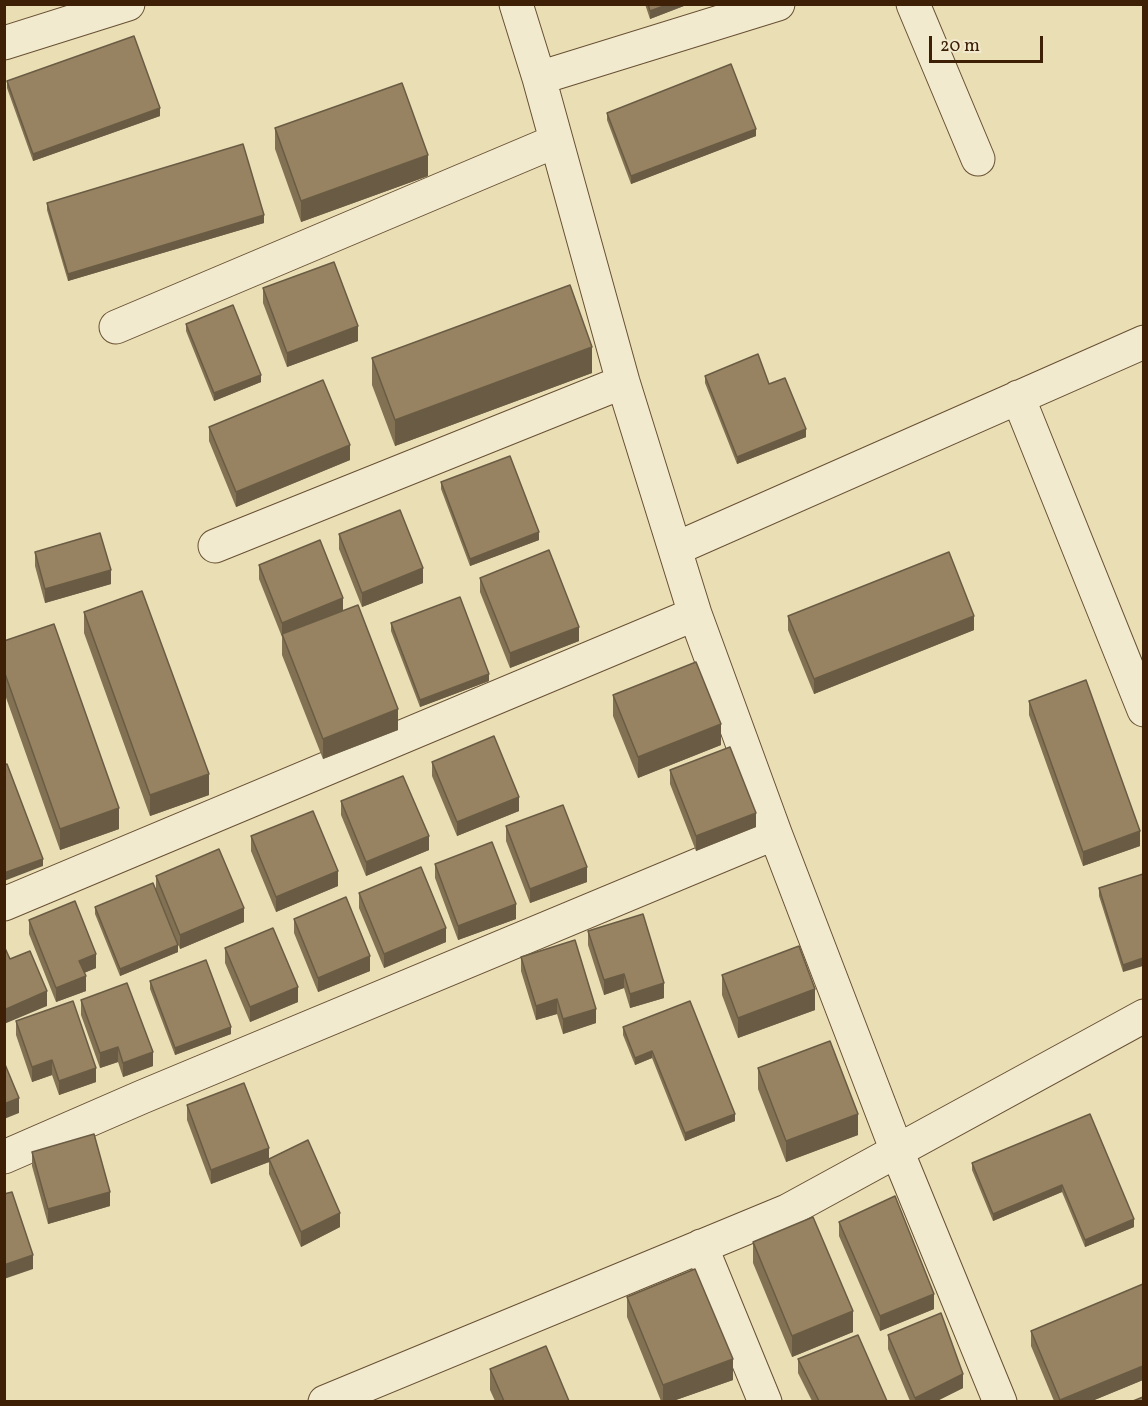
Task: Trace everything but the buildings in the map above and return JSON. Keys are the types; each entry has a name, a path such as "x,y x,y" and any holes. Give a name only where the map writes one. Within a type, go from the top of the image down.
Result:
{"street":[{"path":"4,44 128,4"},
{"path":"516,4 539,78 623,382 695,614 775,833 897,1151 1000,1401"},
{"path":"539,78 778,4"},
{"path":"913,4 978,159"},
{"path":"116,327 556,141"},
{"path":"675,549 1143,342"},
{"path":"215,546 623,382"},
{"path":"1018,397 1143,710"},
{"path":"4,904 695,614"},
{"path":"4,1157 775,833"},
{"path":"325,1401 787,1211 1143,1016"},
{"path":"701,1246 765,1401"}]}
